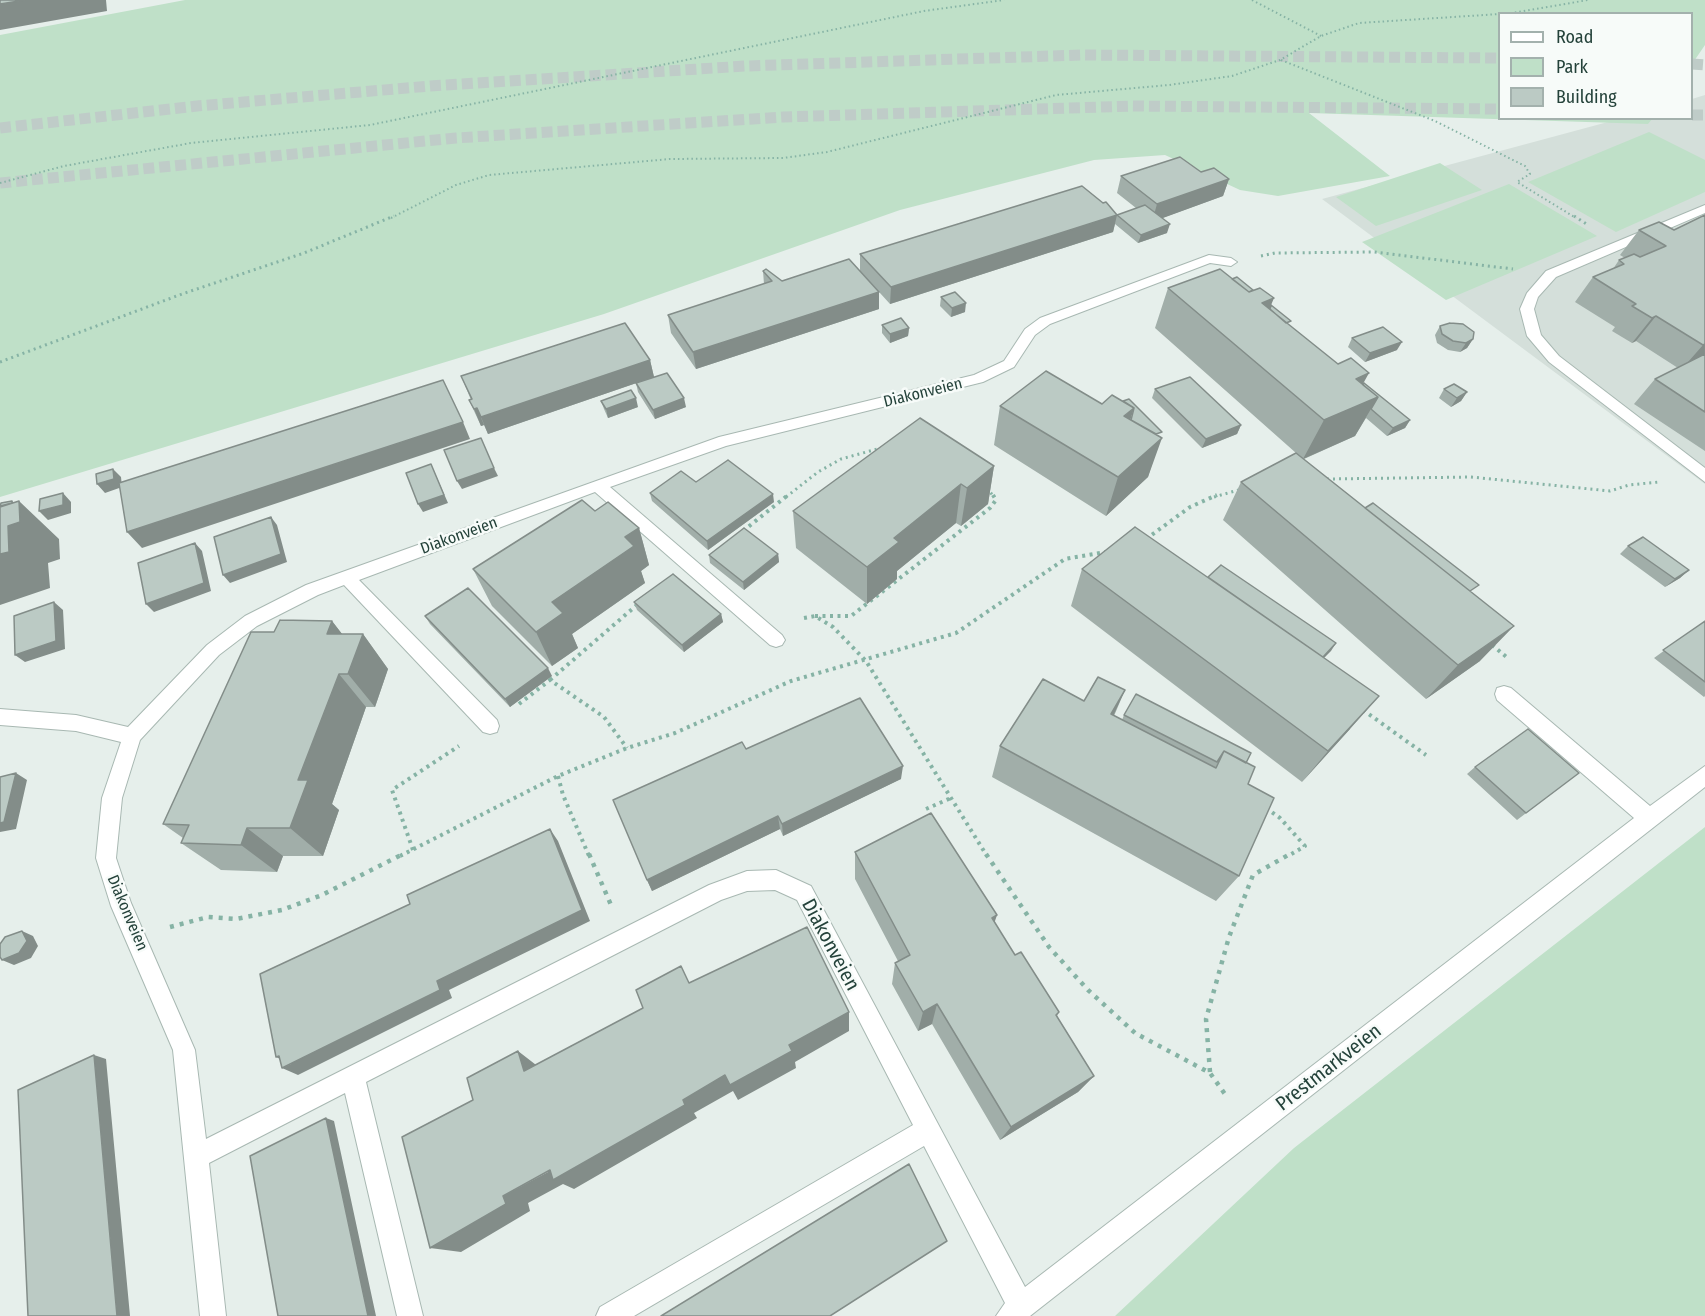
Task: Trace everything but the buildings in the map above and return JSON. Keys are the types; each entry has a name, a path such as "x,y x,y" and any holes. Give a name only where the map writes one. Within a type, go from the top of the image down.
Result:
{"street":[{"path":"1705,209 1551,274 1532,296 1527,309 1534,336 1554,359 1705,476"},
{"name":"Diakonveien","path":"213,1316 184,1050 140,943 122,906 106,858 112,798 132,736 213,650 252,621 312,590 346,577 724,441 978,379 1010,364 1030,332 1045,321 1194,264 1209,260 1231,262"},
{"path":"597,485 776,640"},
{"path":"346,577 490,726"},
{"path":"1504,694 1649,818"},
{"path":"0,717 76,723 132,736"},
{"name":"Prestmarkveien","path":"1015,1311 1705,775"},
{"name":"Diakonveien","path":"197,1156 716,892 747,881 776,880 804,893 928,1130 1015,1311"},
{"path":"353,1076 410,1316"},
{"path":"609,1316 928,1130"}],"path":[{"path":"0,183 64,166 191,143 370,125 924,11 1004,0"},
{"path":"1252,0 1321,36"},
{"path":"1518,12 1588,0"},
{"path":"0,362 182,294 304,253 383,222 456,185 489,175 670,159 783,158 827,152 1018,102 1056,95 1205,81 1232,76 1280,60 1321,36 1359,23 1498,14"},
{"path":"1280,60 1435,121 1525,166 1530,174 1517,182 1622,244"},
{"path":"1231,262 1275,253 1374,252 1551,274"},
{"path":"739,534 818,472 841,459 887,446"},
{"path":"1317,480 1471,477 1610,491 1629,485 1662,482"},
{"path":"760,626 815,616 851,616 962,530 996,500 990,490 981,484"},
{"path":"1144,541 1191,507 1218,495 1249,487"},
{"path":"140,943 171,927 208,917 236,919 282,910 322,895 558,776 627,747 675,733 791,681 956,633 1065,559 1117,550"},
{"path":"413,850 392,790 490,726 550,680 685,561"},
{"path":"815,616 834,627 866,661 951,798 1049,947 1088,990 1135,1032 1210,1073 1206,1019 1229,937 1253,875 1305,846 1280,818 1262,805"},
{"path":"1488,641 1514,664"},
{"path":"550,680 562,691 604,717 627,747"},
{"path":"1359,707 1426,755"},
{"path":"558,776 562,795 612,906 610,946"},
{"path":"926,809 951,798"}],"shaded area":[{"path":"1705,95 1705,484 1322,199 1615,120 1693,120 1693,99"}],"green space":[{"path":"185,0 1705,0 1705,45 1693,63 1693,12 1498,12 1498,119 1309,113 1390,176 1278,196 1240,190 1165,155 1094,160 900,210 604,314 0,497 0,35"},
{"path":"1525,120 1651,120 1648,124"},
{"path":"1649,132 1705,160 1705,192 1616,232 1528,182"},
{"path":"1440,163 1482,190 1376,226 1336,197"},
{"path":"1509,184 1597,236 1446,300 1362,242"},
{"path":"1705,827 1705,1316 1115,1316 1294,1148"}],"tunnel":[{"path":"0,128 197,106 430,86 746,66 1082,55 1498,58"},
{"path":"1693,64 1705,65"},
{"path":"0,183 456,138 783,117 1132,106 1498,109"},
{"path":"1693,115 1705,115"}]}
